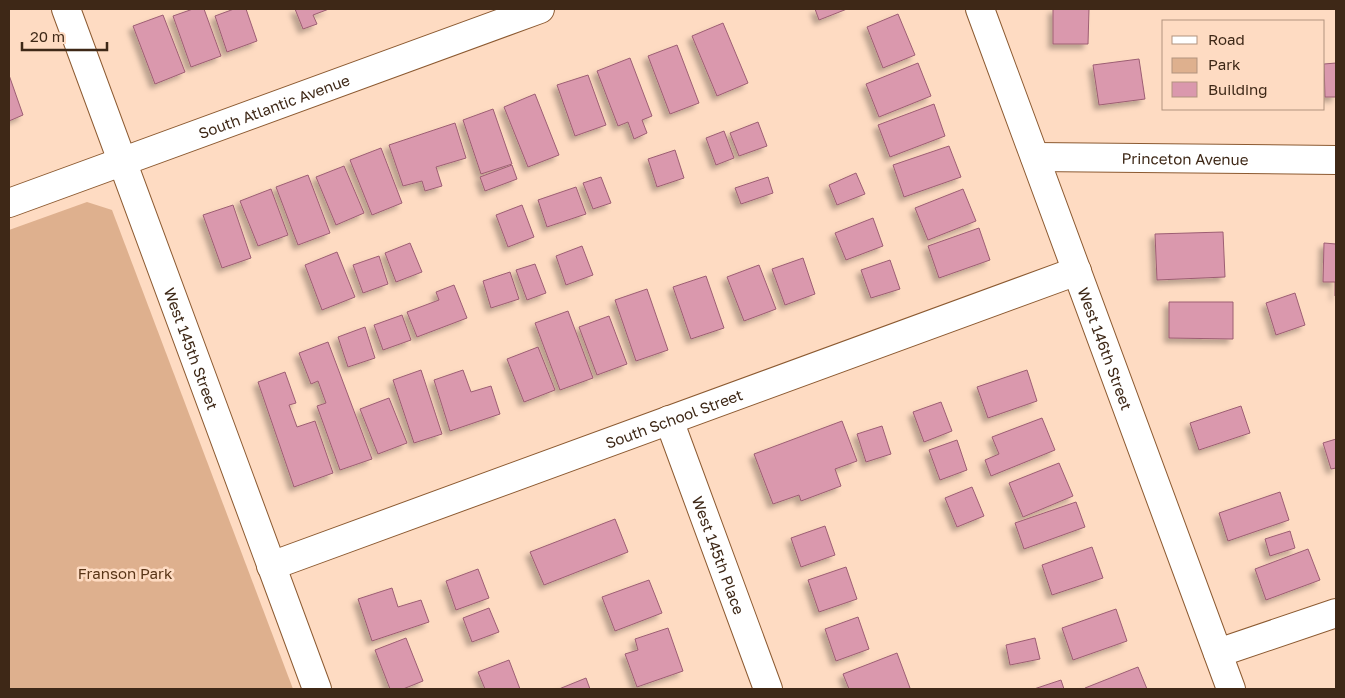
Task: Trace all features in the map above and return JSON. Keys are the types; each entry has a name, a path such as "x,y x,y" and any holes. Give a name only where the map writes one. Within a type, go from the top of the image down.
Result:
{"street":[{"name":"West 145th Street","path":"66,9 317,689"},
{"name":"South Atlantic Avenue","path":"9,203 540,9"},
{"name":"West 146th Street","path":"980,9 1231,689"},
{"name":"Princeton Avenue","path":"1035,157 1336,160"},
{"name":"South School Street","path":"271,566 1077,271"},
{"name":"West 145th Place","path":"669,420 768,689"},
{"path":"1218,653 1336,614"}],"green space":[{"name":"Franson Park","path":"87,202 112,210 293,689 9,689 9,230"}],"building":[{"path":"193,9 204,9 221,56 191,67 173,16"},
{"path":"234,9 246,9 257,41 227,52 215,16"},
{"path":"295,9 329,9 313,15 317,24 303,29"},
{"path":"815,9 847,9 819,20"},
{"path":"1053,9 1089,9 1088,44 1053,44"},
{"path":"898,14 915,55 883,68 867,27"},
{"path":"163,15 185,72 155,84 133,26"},
{"path":"723,23 748,83 717,96 692,36"},
{"path":"677,45 699,103 670,114 648,56"},
{"path":"630,58 652,116 642,120 647,133 634,139 628,122 618,126 597,71"},
{"path":"1139,59 1145,99 1099,105 1093,65"},
{"path":"918,63 931,96 879,117 866,84"},
{"path":"1336,63 1336,97 1325,97 1325,64"},
{"path":"9,75 23,115 9,121"},
{"path":"588,75 606,125 575,136 557,85"},
{"path":"535,94 559,155 528,167 504,107"},
{"path":"934,104 945,136 890,157 878,125"},
{"path":"493,109 512,164 481,174 463,120"},
{"path":"758,122 767,146 739,156 730,133"},
{"path":"455,123 466,158 436,167 442,186 425,191 422,181 403,186 389,145"},
{"path":"724,131 734,158 716,165 706,138"},
{"path":"949,146 961,177 904,197 893,165"},
{"path":"381,148 402,203 372,215 350,160"},
{"path":"675,150 684,178 657,187 648,159"},
{"path":"512,165 517,179 485,191 480,177"},
{"path":"344,166 364,213 336,225 316,177"},
{"path":"856,173 865,194 837,205 829,185"},
{"path":"308,175 330,233 298,245 276,187"},
{"path":"601,177 611,203 593,209 583,183"},
{"path":"768,177 773,193 741,204 735,188"},
{"path":"576,187 586,214 547,227 538,200"},
{"path":"271,189 288,235 258,246 240,201"},
{"path":"963,189 976,221 928,240 915,208"},
{"path":"233,205 251,258 222,268 203,215"},
{"path":"522,205 534,237 508,247 496,215"},
{"path":"873,218 883,246 846,260 835,233"},
{"path":"979,228 990,260 939,278 928,246"},
{"path":"1223,232 1225,277 1157,280 1155,234"},
{"path":"410,243 422,272 396,282 385,253"},
{"path":"1324,243 1336,244 1336,296 1335,282 1323,282"},
{"path":"582,246 593,275 566,285 556,256"},
{"path":"337,252 355,297 322,310 305,265"},
{"path":"379,256 388,284 363,293 353,265"},
{"path":"803,258 815,294 785,305 772,269"},
{"path":"890,260 900,289 871,298 861,270"},
{"path":"535,264 546,293 527,300 516,270"},
{"path":"759,265 776,309 744,321 727,277"},
{"path":"510,272 519,299 491,308 483,281"},
{"path":"706,276 724,328 691,339 673,287"},
{"path":"454,285 467,318 417,337 407,312 439,300 436,292"},
{"path":"647,289 668,350 636,361 615,300"},
{"path":"1295,293 1305,325 1276,335 1266,303"},
{"path":"1169,302 1233,302 1233,339 1169,338"},
{"path":"568,311 593,378 560,390 535,323"},
{"path":"402,315 411,340 383,350 374,325"},
{"path":"609,316 627,364 597,375 579,327"},
{"path":"365,327 375,358 348,367 338,337"},
{"path":"328,342 372,459 340,470 317,406 326,403 318,381 311,384 299,353"},
{"path":"538,347 555,390 524,402 507,359"},
{"path":"421,370 442,434 414,443 393,380"},
{"path":"463,370 471,392 491,386 500,414 450,431 434,380"},
{"path":"1027,370 1037,401 988,418 977,387"},
{"path":"285,372 296,403 289,405 297,427 315,421 333,473 294,487 258,382"},
{"path":"389,398 407,443 378,454 360,409"},
{"path":"941,402 952,431 924,442 913,412"},
{"path":"1241,406 1250,433 1199,450 1190,423"},
{"path":"1042,418 1055,450 991,476 985,460 999,454 992,437"},
{"path":"842,421 857,461 835,469 841,486 801,501 799,495 773,504 754,454"},
{"path":"882,426 891,454 866,462 857,434"},
{"path":"1336,439 1336,468 1331,469 1323,443"},
{"path":"957,440 967,470 940,480 929,450"},
{"path":"1059,463 1073,496 1023,517 1009,483"},
{"path":"972,487 984,516 957,527 945,498"},
{"path":"1280,492 1289,520 1228,541 1219,513"},
{"path":"1076,502 1085,527 1024,549 1015,523"},
{"path":"615,519 628,552 544,585 530,552"},
{"path":"825,526 835,555 801,567 791,538"},
{"path":"1290,531 1295,548 1270,556 1265,539"},
{"path":"1092,547 1103,578 1052,595 1042,565"},
{"path":"1308,549 1320,580 1266,600 1255,569"},
{"path":"846,567 857,599 819,612 808,580"},
{"path":"478,569 489,598 456,610 446,581"},
{"path":"649,580 662,613 615,631 602,597"},
{"path":"392,588 398,607 421,600 429,622 372,641 358,599"},
{"path":"489,608 499,632 472,642 463,618"},
{"path":"1116,609 1127,641 1073,660 1062,628"},
{"path":"858,617 869,649 836,661 825,629"},
{"path":"668,628 683,671 637,687 625,654 638,650 635,639"},
{"path":"406,638 423,681 403,689 390,689 375,650"},
{"path":"1035,638 1040,659 1010,665 1006,645"},
{"path":"897,653 910,688 849,689 843,674"},
{"path":"509,660 520,689 485,689 478,672"},
{"path":"1138,667 1147,689 1085,688"},
{"path":"586,678 590,689 559,689"},
{"path":"1061,680 1064,689 1034,689"}]}
